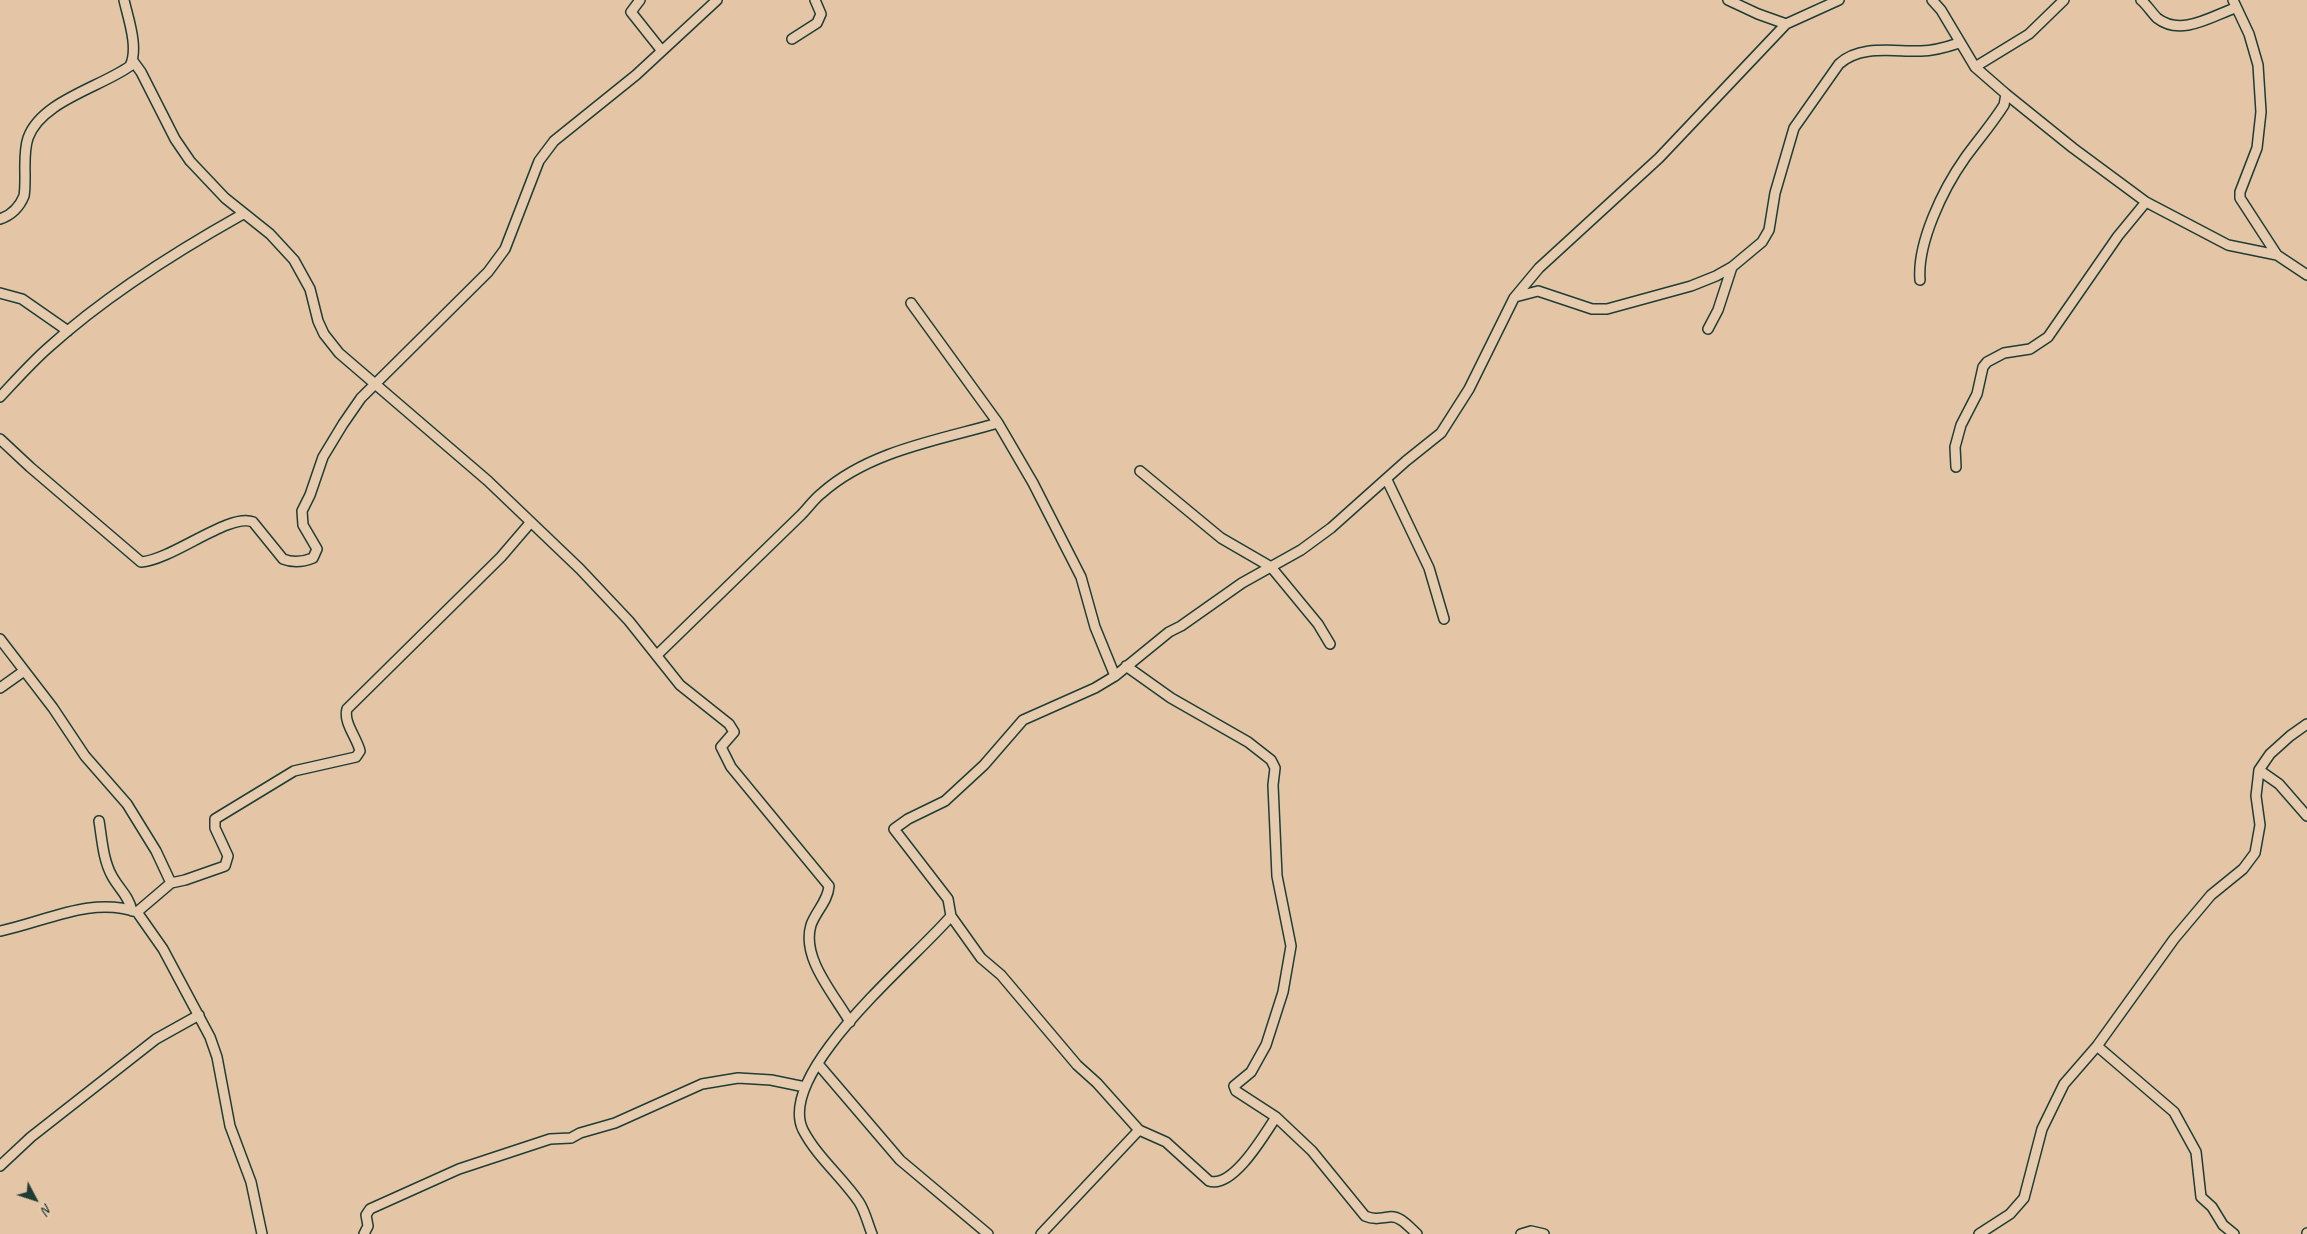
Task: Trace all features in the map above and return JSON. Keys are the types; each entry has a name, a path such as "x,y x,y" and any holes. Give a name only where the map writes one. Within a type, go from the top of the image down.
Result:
{"street":[{"path":"124,0 132,41 133,61 141,72 175,139 210,183 243,214 287,250 302,272 324,334 339,353 488,481 629,621 680,684 729,724 734,732 721,747 731,767 829,886 828,894 812,923 809,950 850,1022"},
{"path":"640,0 631,12 662,51"},
{"path":"0,439 30,468 141,562 158,559 215,530 246,519 253,522 283,559 290,562 305,561 313,558 317,550 303,525 302,517 317,471 343,424 375,384 435,323 470,291 505,249 539,161 554,141 662,51 717,0"},
{"path":"792,39 817,23 821,14 815,0"},
{"path":"1728,0 1786,24"},
{"path":"1276,1117 1251,1154 1225,1180 1215,1183 1209,1181 1166,1142 1139,1130 1097,1083 1077,1065 1001,975 981,958 951,916 948,899 894,829 908,819 945,800 984,765 1023,720 1095,688 1115,676 1169,632 1182,626 1216,600 1301,550 1331,528 1387,480 1406,461 1442,434 1470,389 1498,327 1509,312 1514,298 1544,263 1666,151 1786,24 1839,0"},
{"path":"1932,0 1941,10 1975,67 2073,148 2146,202 2228,245 2277,255 2307,275"},
{"path":"1975,67 2029,34 2064,0"},
{"path":"2141,0 2157,17 2171,26 2195,24 2234,4 2249,34 2258,64 2261,112 2256,148 2240,192 2240,198 2277,255"},
{"path":"1514,298 1538,291 1592,309 1607,308 1691,286 1732,267 1762,242 1769,230 1774,193 1794,128 1847,57 1886,50 1934,50 1959,43"},
{"path":"0,219 10,215 20,205 24,196 28,139 37,122 66,100 125,70 133,61"},
{"path":"1920,280 1921,255 1931,224 1959,167 2004,105 2006,94"},
{"path":"1956,467 1955,447 1961,425 1977,394 1983,367 2004,353 2030,349 2048,337 2118,236 2146,202"},
{"path":"0,397 68,332 134,283 243,214"},
{"path":"1708,329 1718,310 1732,267"},
{"path":"0,293 22,299 68,332"},
{"path":"911,303 998,423 1033,484 1081,577 1095,627 1115,676"},
{"path":"657,655 801,515 821,493 849,473 865,465 917,446 998,423"},
{"path":"1140,471 1221,538 1270,567 1318,624 1330,644"},
{"path":"1387,480 1429,568 1444,619"},
{"path":"135,912 171,883 225,866 228,856 215,828 215,819 220,815 294,771 356,757 360,751 346,713 348,709 501,557 531,522"},
{"path":"0,639 63,720 85,756 127,804 156,851 171,883"},
{"path":"1126,666 1171,698 1248,742 1271,760 1275,768 1273,786 1277,876 1291,946 1283,992 1266,1045 1251,1072 1234,1086 1236,1091 1276,1117 1312,1151 1365,1216 1372,1219 1390,1216 1400,1218 1416,1234"},
{"path":"0,688 24,671"},
{"path":"1978,1234 2010,1214 2024,1198 2042,1129 2055,1098 2064,1084 2097,1046 2174,940 2211,895 2244,869 2255,854 2260,825 2256,796 2259,770 2270,754 2307,724"},
{"path":"2259,770 2279,784 2307,816"},
{"path":"99,821 106,861 112,876 129,899 135,912 163,949 199,1015 217,1057 230,1126 251,1182 262,1234"},
{"path":"0,931 29,926 77,909 120,906 135,912"},
{"path":"872,1234 860,1204 826,1164 804,1130 798,1114 799,1104 805,1087 833,1039 951,916"},
{"path":"0,1166 30,1137 148,1045 199,1015"},
{"path":"2097,1046 2174,1112 2196,1152 2202,1197 2212,1207 2223,1225 2234,1234"},
{"path":"818,1064 900,1160 977,1231 988,1234"},
{"path":"364,1234 368,1226 366,1215 370,1209 459,1169 550,1139 571,1138 580,1133 615,1123 702,1084 738,1078 771,1080 805,1087"},
{"path":"1041,1234 1139,1130"},
{"path":"1521,1234 1531,1231 1544,1234"}]}
